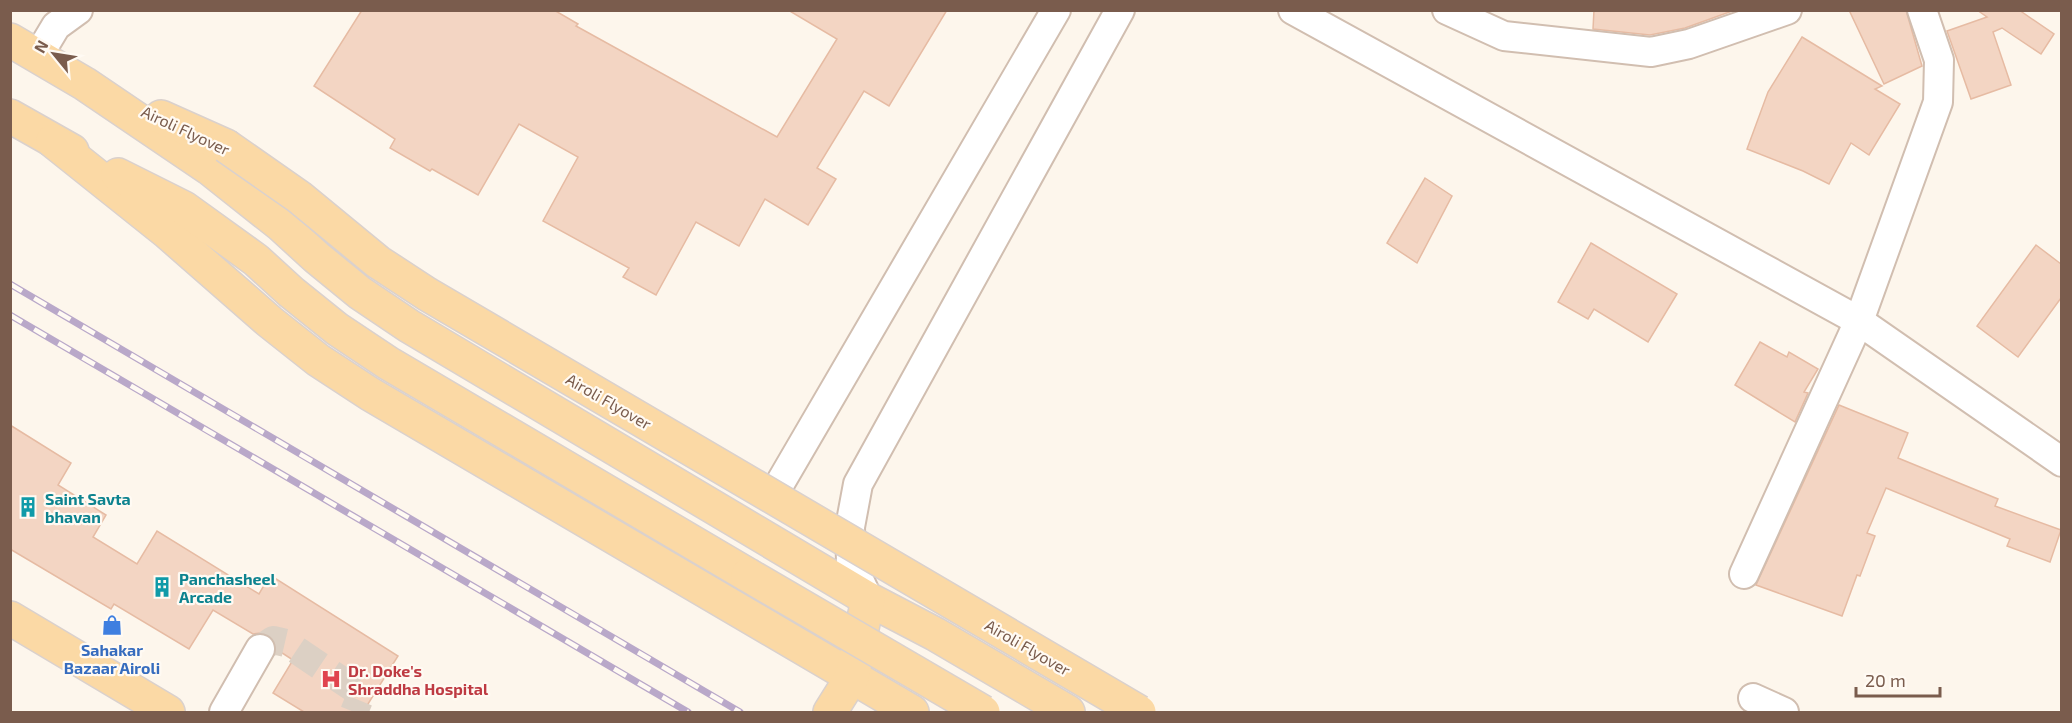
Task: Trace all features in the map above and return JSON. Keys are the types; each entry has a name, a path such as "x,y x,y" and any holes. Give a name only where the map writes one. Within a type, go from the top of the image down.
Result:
{"main road":[{"path":"10,40 85,84 209,168 281,225 360,293 410,326 868,599 935,634 1068,712"},
{"name":"Airoli Flyover","path":"85,84 226,146 299,197 378,262 428,294 1140,712"},
{"path":"10,116 53,141 184,208 256,260 337,329 388,363 983,712"},
{"path":"53,141 167,232 270,322 318,360 370,394 852,677 899,709 935,634"},
{"path":"830,712 852,677 868,599"},
{"path":"10,618 168,712"}],"street":[{"path":"772,497 1056,10"},
{"path":"868,599 851,562 850,527 858,484 1120,10"},
{"path":"1293,10 1859,321 2061,462"},
{"path":"1449,11 1504,36 1651,52 1689,44 1787,10"},
{"path":"1744,574 1859,321 1938,102 1939,60 1922,10"},
{"path":"38,56 63,16"},
{"path":"224,712 260,649"},
{"path":"1753,698 1784,712"}],"building":[{"path":"362,10 554,10 578,24 576,26 777,137 837,39 788,10 947,10 889,106 864,91 817,168 836,179 808,225 765,199 739,246 696,222 656,295 623,277 629,268 543,221 578,157 519,124 478,195 390,148 395,139 314,86"},
{"path":"1594,10 1735,10 1685,28 1650,35 1593,29"},
{"path":"1849,10 1906,10 1922,66 1884,84"},
{"path":"1977,10 2019,10 2054,34 2041,54 2002,28 1993,32 2011,85 1971,99 1947,31 1987,17"},
{"path":"1802,37 1882,86 1875,89 1900,104 1869,155 1851,143 1829,184 1747,149 1768,92"},
{"path":"1425,178 1452,196 1417,263 1387,243"},
{"path":"1591,243 1677,294 1648,342 1594,309 1588,319 1558,302"},
{"path":"2036,245 2061,264 2061,298 2018,357 1977,326"},
{"path":"1760,342 1787,357 1789,352 1818,369 1804,392 1808,393 1795,422 1735,385"},
{"path":"1839,405 1908,433 1898,458 1998,499 1995,506 2061,530 2050,562 2007,546 2010,539 1886,488 1867,533 1875,536 1842,616 1756,585"},
{"path":"10,425 71,463 58,485 106,515 93,537 137,564 157,531 259,594 270,575 398,656 363,712 304,712 273,693 293,660 276,649 274,640 268,634 253,634 213,610 189,649 114,604 111,609 10,549"}],"tunnel":[{"path":"260,649 273,640 286,643 361,695 354,712"}],"railway":[{"path":"10,284 740,712"},
{"path":"10,315 688,712"}],"place":[{"name":"Saint Savta bhavan","path":"28,507"},
{"name":"Panchasheel Arcade","path":"162,587"},
{"name":"Sahakar Bazaar Airoli","path":"112,625"},
{"name":"Dr. Doke's Shraddha Hospital","path":"331,679"}]}
